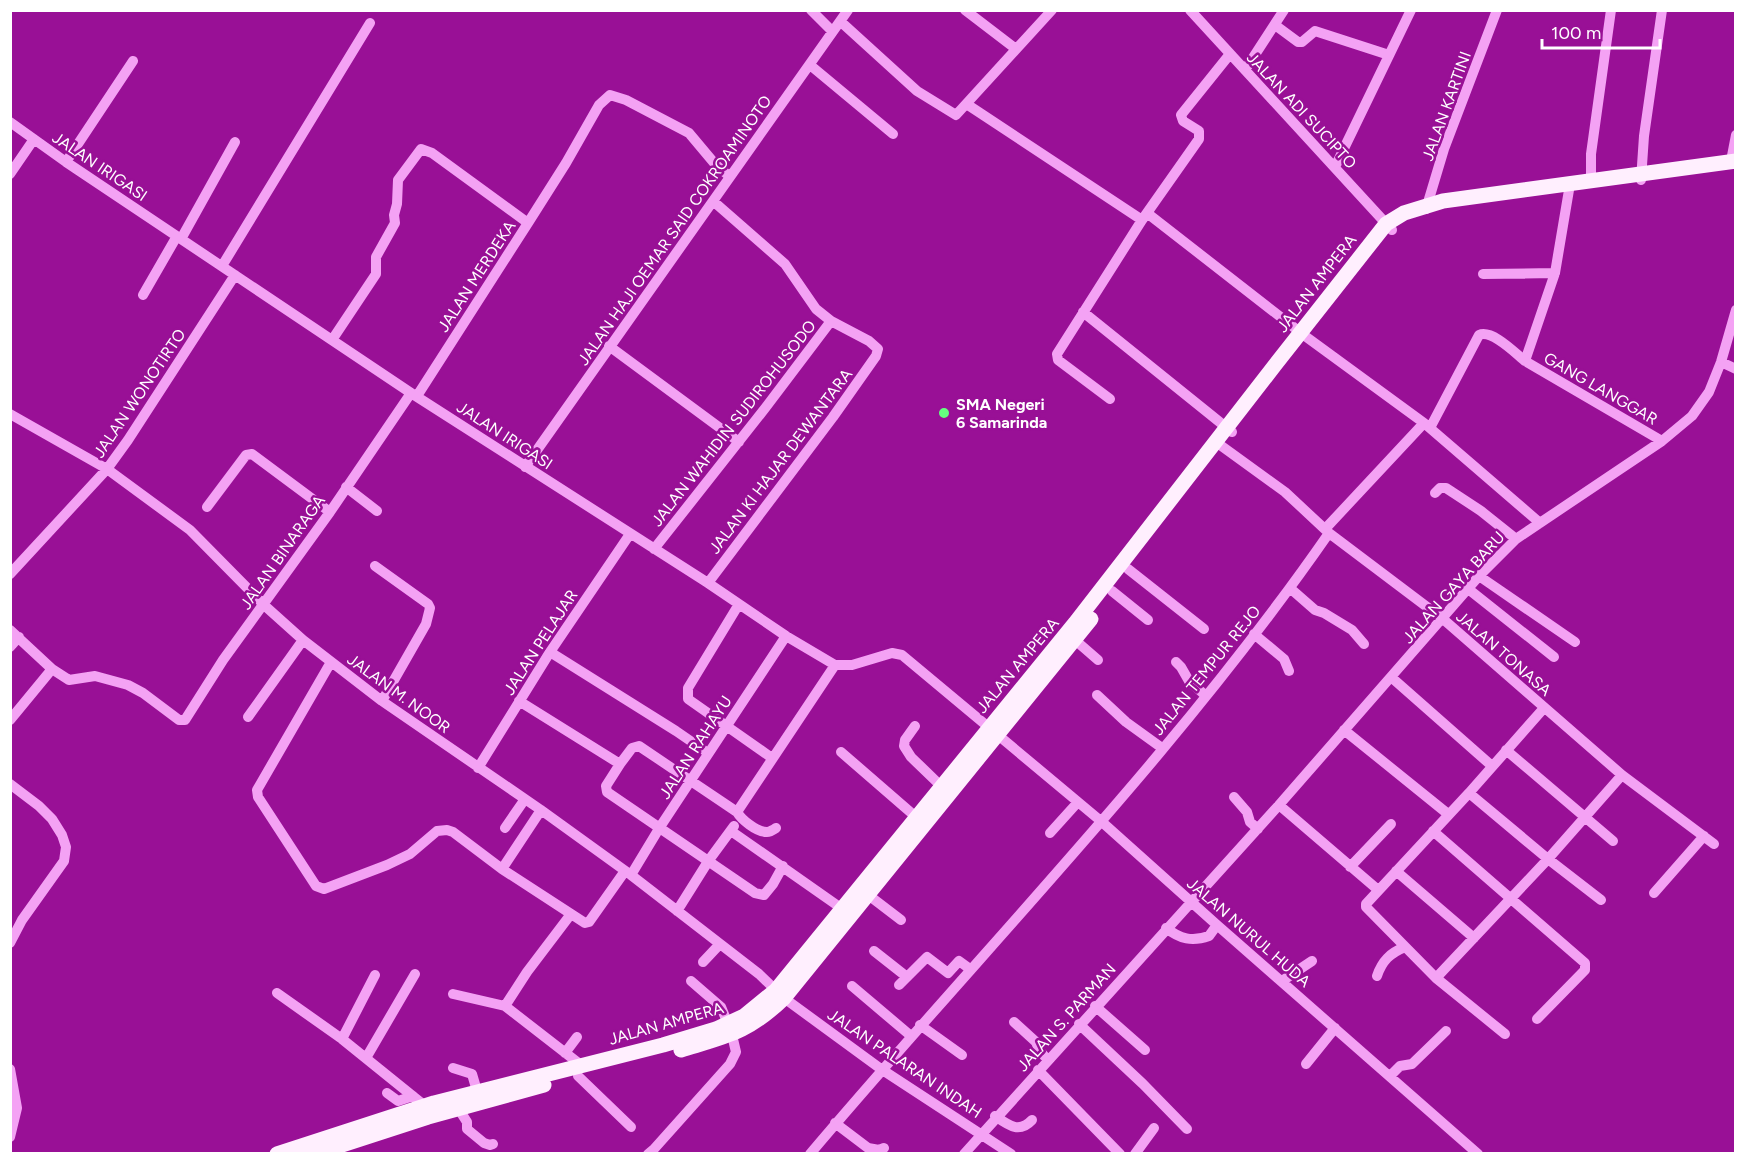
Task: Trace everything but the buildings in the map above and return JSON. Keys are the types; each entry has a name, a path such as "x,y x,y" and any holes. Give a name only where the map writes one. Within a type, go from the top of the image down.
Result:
{"main road":[{"name":"JALAN AMPERA","path":"1426,209 1569,190 1734,163"},
{"name":"JALAN AMPERA","path":"780,994 841,908 941,786 994,731 1075,640 1229,430 1302,334 1389,227 1426,209 1591,180 1641,177"},
{"name":"JALAN AMPERA","path":"314,1154 458,1108 494,1093 579,1071 636,1063 730,1029 749,1027 867,894 1075,623 1219,444"},
{"name":"JALAN AMPERA","path":"277,1154 477,1091 494,1093"}],"street":[{"path":"812,10 832,31"},
{"name":"JALAN HAJI OEMAR SAID COKROAMINOTO","path":"525,467 848,10"},
{"path":"965,10 1016,49"},
{"path":"840,21 928,99 956,115 968,105 1052,10"},
{"name":"JALAN ADI SUCIPTO","path":"1190,10 1389,227"},
{"path":"1245,70 1284,10"},
{"path":"1335,167 1411,10"},
{"name":"JALAN KARTINI","path":"1426,209 1444,149 1497,10"},
{"path":"1591,180 1591,154 1611,10"},
{"path":"1641,177 1642,144 1662,10"},
{"path":"222,266 370,23"},
{"path":"1275,25 1298,42 1318,32 1389,55"},
{"path":"1110,399 1057,357 1058,352 1145,217 1199,139 1199,131 1183,120 1181,115 1230,54"},
{"path":"66,162 133,62"},
{"path":"810,64 893,134"},
{"path":"528,222 566,163 599,105 610,95 626,100 688,133 710,159 729,176"},
{"path":"968,105 1145,217 1427,426 1540,523"},
{"name":"JALAN IRIGASI","path":"10,122 414,395 630,534 656,546 786,636 835,665"},
{"path":"1734,163 1736,135"},
{"path":"10,174 34,139"},
{"path":"143,295 235,142"},
{"name":"JALAN MERDEKA","path":"332,340 376,274 376,257 395,223 398,180 421,149 432,153 528,222 414,395"},
{"path":"1525,361 1555,273 1569,190"},
{"path":"713,201 785,264 809,301 831,321"},
{"path":"1483,274 1555,273"},
{"name":"JALAN WONOTIRTO","path":"10,574 106,469 148,411 235,274"},
{"name":"JALAN GAYA BARU","path":"1195,897 1280,805 1443,619 1467,588 1516,539 1662,441 1692,416 1709,393 1721,362 1736,310"},
{"path":"1083,312 1229,430"},
{"name":"JALAN KI HAJAR DEWANTARA","path":"708,583 876,356 878,349 876,346 831,321"},
{"name":"JALAN WAHIDIN SUDIROHUSODO","path":"656,546 831,321"},
{"name":"GANG LANGGAR","path":"1427,426 1479,335 1483,333 1491,335 1525,361 1662,441"},
{"path":"609,346 739,442"},
{"path":"1721,362 1736,369"},
{"name":"JALAN BINARAGA","path":"52,669 69,680 95,676 128,685 143,693 174,717 185,720 223,660 414,395"},
{"name":"JALAN M. NOOR","path":"10,414 106,469 190,530 264,605 303,640 382,701 628,873 759,974 780,994"},
{"name":"JALAN TEMPUR REJO","path":"810,1154 881,1069 1102,822 1291,588 1327,531 1427,426"},
{"name":"JALAN TONASA","path":"1219,444 1285,492 1327,531 1443,619 1622,775 1714,844"},
{"path":"207,507 246,455 252,454 330,512"},
{"path":"346,487 377,512"},
{"path":"1435,493 1440,488 1446,488 1481,510 1516,539"},
{"name":"JALAN PELAJAR","path":"478,768 550,652 630,534"},
{"path":"375,566 428,604 430,608 426,624 382,701"},
{"path":"1128,568 1204,629"},
{"path":"1479,576 1575,642"},
{"path":"1291,588 1315,610 1352,630 1364,644"},
{"path":"1467,588 1554,657"},
{"path":"1112,591 1148,620"},
{"path":"739,604 688,688 688,699 772,758"},
{"path":"10,648 15,633 52,669 10,720"},
{"path":"1254,634 1284,659 1289,671"},
{"name":"JALAN RAHAYU","path":"571,914 589,922 628,873 786,636"},
{"path":"248,717 303,640"},
{"path":"1075,640 1098,660"},
{"path":"550,652 708,753"},
{"path":"677,911 730,831 772,758 835,665 852,665 886,654 897,653 910,660 994,731"},
{"path":"331,662 257,790 258,797 311,881 324,890 387,866 410,854 437,831 443,830 453,832 501,869 571,914 505,1006"},
{"path":"1176,662 1189,681 1205,695"},
{"path":"1391,677 1492,766"},
{"path":"1097,695 1126,722 1162,748"},
{"path":"519,701 620,764"},
{"path":"1505,1034 1436,978 1366,907 1366,901 1470,793 1544,708"},
{"path":"915,726 903,746 941,786"},
{"path":"1344,730 1448,814"},
{"name":"JALAN NURUL HUDA","path":"994,731 1195,897 1217,925 1478,1154"},
{"path":"776,828 763,832 639,746 632,748 606,786 606,791 755,893 761,895 770,888 783,866"},
{"path":"1506,750 1612,841"},
{"path":"841,752 916,817"},
{"path":"1436,978 1548,859 1622,775"},
{"path":"10,784 52,819 66,847 64,861 22,920 10,943"},
{"path":"1470,793 1601,900"},
{"path":"1234,797 1247,812 1250,822 1258,829"},
{"path":"505,828 525,799"},
{"path":"1050,834 1078,802"},
{"path":"1280,805 1377,889"},
{"path":"501,869 541,810"},
{"path":"1350,867 1391,824"},
{"path":"730,831 841,908"},
{"path":"1433,831 1585,963 1585,970 1537,1019"},
{"path":"1654,893 1704,836"},
{"path":"1396,871 1474,938"},
{"path":"867,894 901,920"},
{"name":"JALAN S. PARMAN","path":"964,1154 995,1116 1195,897"},
{"path":"1166,928 1178,937 1197,939 1209,936 1217,925"},
{"path":"703,962 719,945"},
{"path":"1377,976 1392,952 1405,947"},
{"path":"874,951 903,981 927,957 959,982"},
{"path":"948,973 958,961 970,969"},
{"path":"1282,981 1312,961"},
{"path":"366,1058 415,974"},
{"path":"342,1039 375,975"},
{"path":"648,1154 730,1064 736,1052 721,1007 691,981"},
{"path":"852,986 911,1036"},
{"path":"277,993 342,1039 425,1106"},
{"path":"453,994 505,1006 565,1053 631,1127"},
{"name":"JALAN PALARAN INDAH","path":"780,994 881,1069 981,1132 1011,1154"},
{"path":"1095,1006 1145,1050"},
{"path":"1014,1022 1036,1042 1039,1050 1047,1059"},
{"path":"1079,1024 1187,1129"},
{"path":"920,1025 962,1055"},
{"path":"1306,1064 1335,1028"},
{"path":"1390,1076 1400,1066 1412,1064 1446,1031"},
{"path":"565,1053 577,1037"},
{"path":"453,1068 472,1074 477,1091"},
{"path":"10,1069 17,1108 10,1137"},
{"path":"1038,1070 1120,1154"},
{"path":"387,1093 398,1101 413,1096"},
{"path":"458,1108 467,1122 467,1129 484,1143 493,1144"},
{"path":"995,1116 1014,1128 1021,1128 1032,1120"},
{"path":"835,1123 867,1148 879,1150 884,1148"},
{"path":"1135,1154 1154,1128"}],"place":[{"name":"SMA Negeri 6 Samarinda","path":"944,413"}]}
